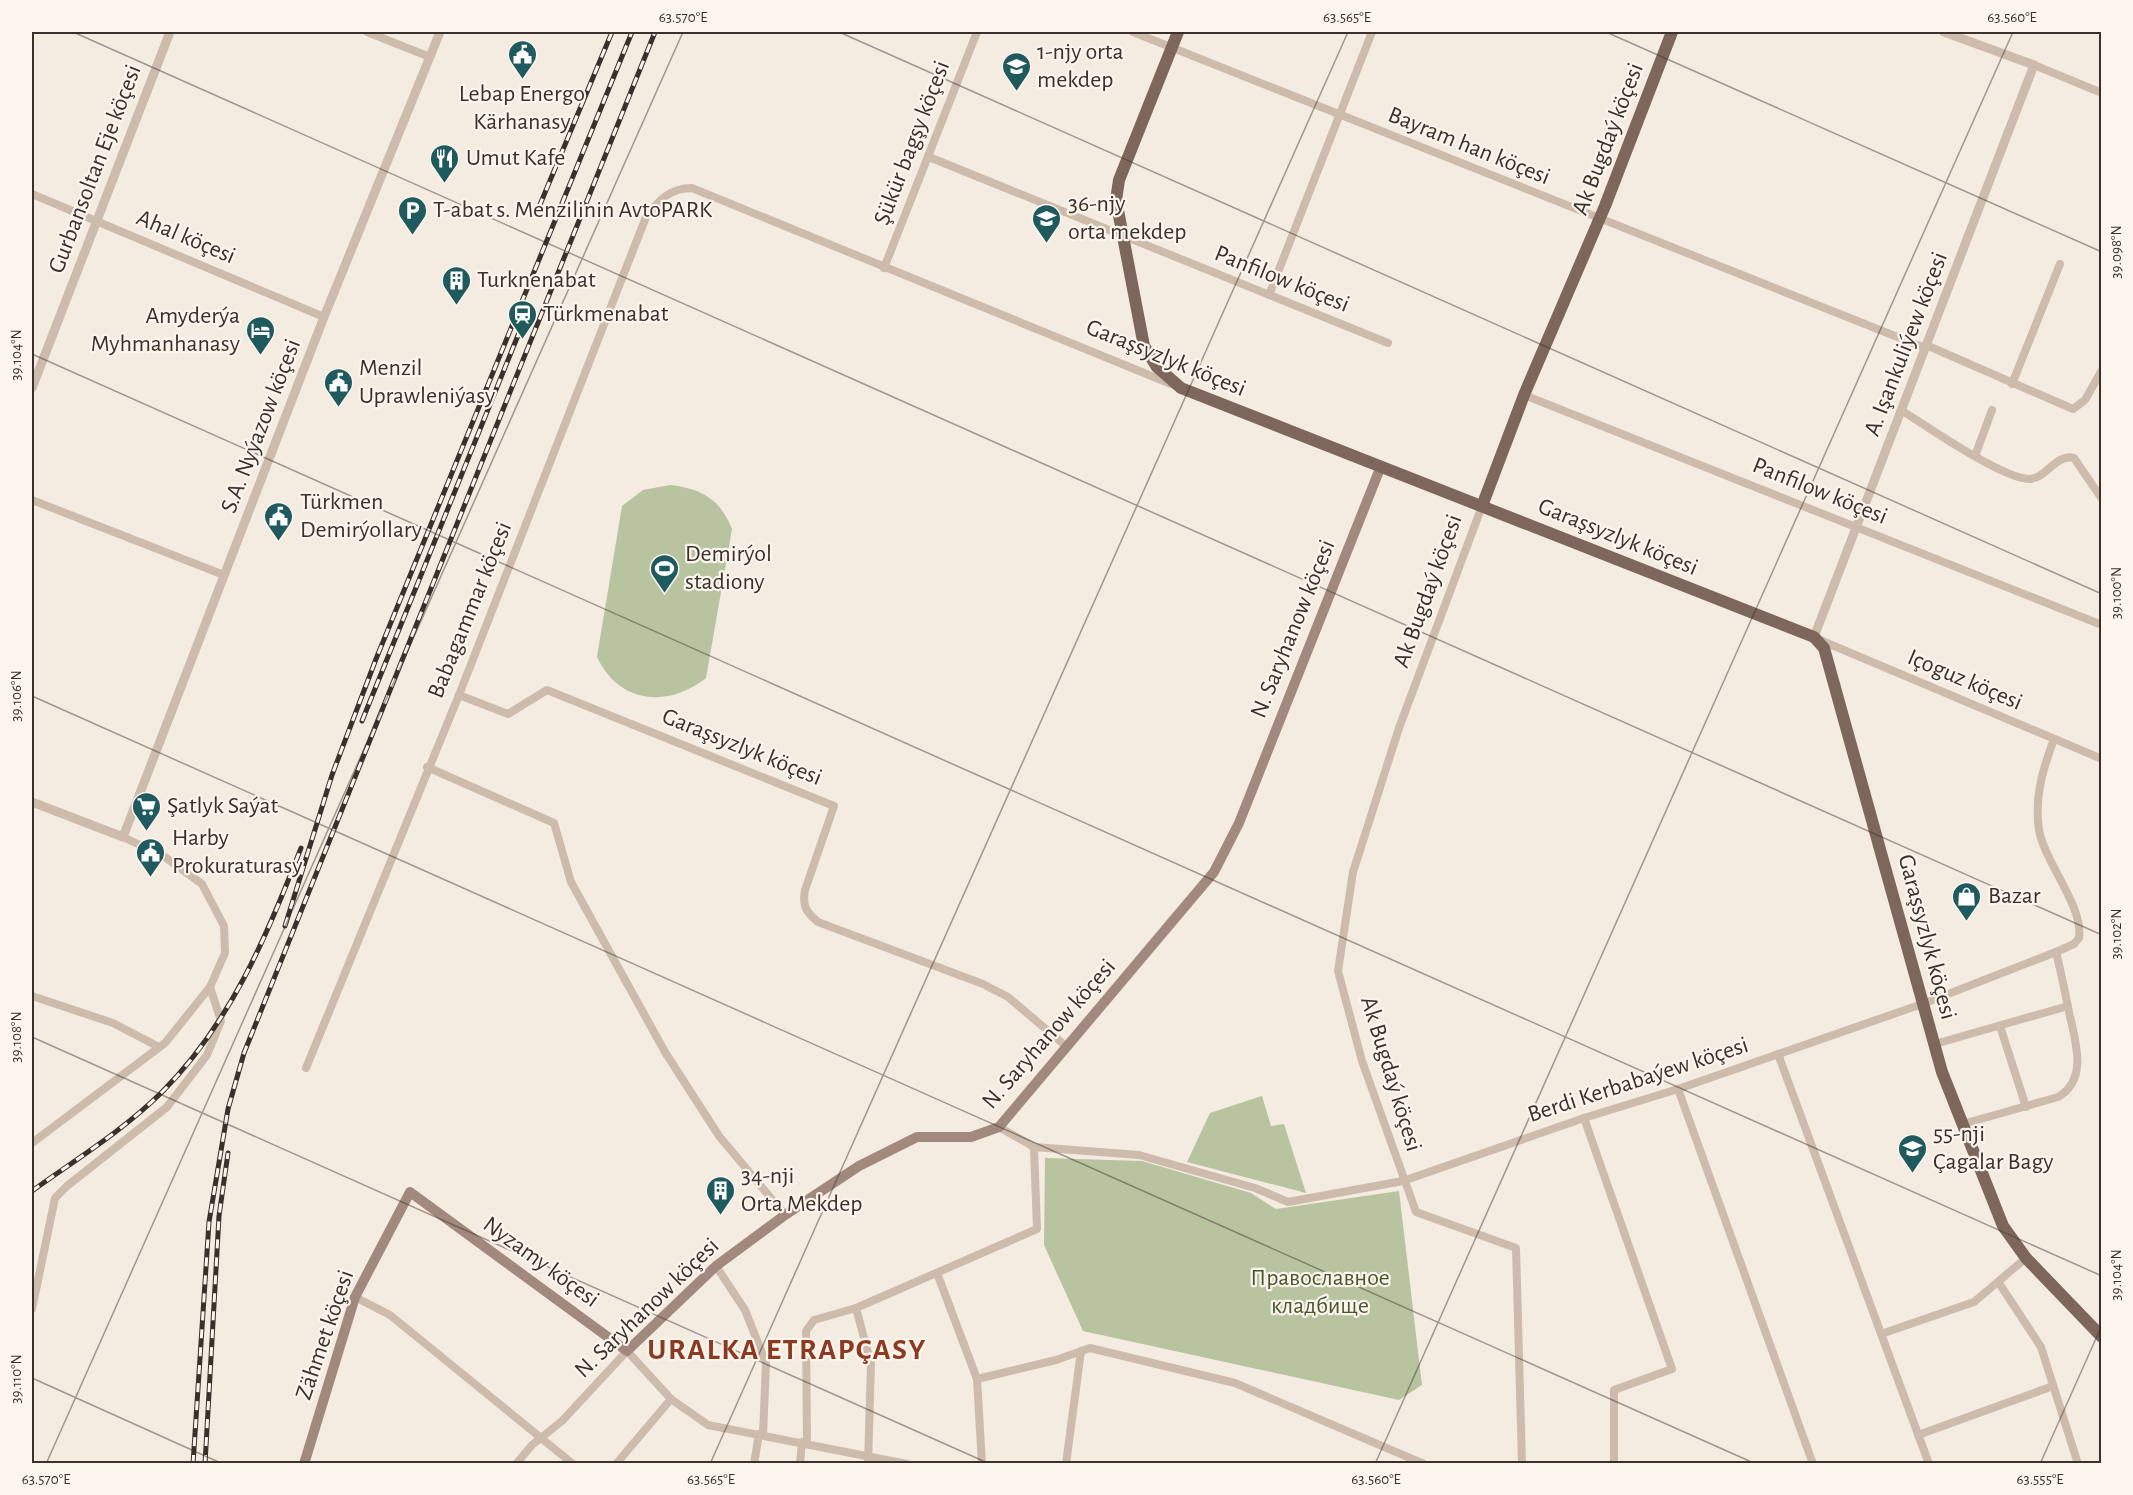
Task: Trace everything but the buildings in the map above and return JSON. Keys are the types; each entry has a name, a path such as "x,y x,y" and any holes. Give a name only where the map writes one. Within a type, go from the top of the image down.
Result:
{"main road":[{"path":"1178,32 1119,180 1116,200 1144,346 1157,367 1180,388"},
{"name":"Ak Bugdaý köçesi","path":"1482,506 1524,395 1599,219 1672,32"},
{"name":"Garaşsyzlyk köçesi","path":"1180,388 1814,637 1824,648 1925,1003 1942,1072 2003,1226 2026,1258 2102,1337"},
{"name":"N. Saryhanow köçesi","path":"627,1351 716,1266 785,1215 859,1166 917,1137 971,1137 999,1127 1068,1047 1214,872 1239,823 1381,466"},
{"name":"Zähmet köçesi","path":"304,1464 356,1297 411,1192"},
{"name":"Nyzamy köçesi","path":"411,1192 627,1351"}],"street":[{"name":"Gurbansoltan Eje köçesi","path":"32,388 170,32"},
{"path":"367,32 430,57"},
{"name":"S.A. Nyýazow köçesi","path":"123,837 324,317 440,32"},
{"name":"Şükür bagşy köçesi","path":"884,268 977,32"},
{"name":"Bayram han köçesi","path":"1133,32 1599,219 1926,346 2070,409 2076,409 2085,400 2102,370"},
{"path":"1269,295 1372,32"},
{"path":"1944,32 2102,93"},
{"name":"A. Işankuliýew köçesi","path":"1814,637 2034,65"},
{"name":"Panfilow köçesi","path":"928,157 1388,343"},
{"name":"Babagammar köçesi","path":"306,1068 427,767 459,695 646,217 659,199 681,188 692,188"},
{"name":"Garaşsyzlyk köçesi","path":"692,188 1180,388"},
{"name":"Ahal köçesi","path":"32,194 324,317"},
{"path":"2012,384 2060,264"},
{"name":"Panfilow köçesi","path":"1524,395 2102,625"},
{"path":"1901,410 1975,456 2030,479 2063,458 2070,457 2079,463 2102,499"},
{"path":"1975,456 1992,410"},
{"path":"32,500 224,575"},
{"name":"Ak Bugdaý köçesi","path":"1482,506 1399,729 1353,872 1338,970 1362,1061 1416,1212 1516,1248 1522,1464"},
{"name":"Içoguz köçesi","path":"1814,637 2102,759"},
{"name":"Garaşsyzlyk köçesi","path":"459,695 508,714 546,690 834,806 804,890 803,903 807,913 818,922 983,984 1008,997 1068,1047"},
{"name":"Berdi Kerbabaýew köçesi","path":"999,1127 1034,1147 1139,1155 1255,1188 1288,1202 1403,1180 1584,1118 1678,1089 1925,1003 2074,944 2080,933 2073,908 2039,831 2038,788 2054,739"},
{"path":"427,767 554,823 571,882 664,1052 720,1136 785,1215"},
{"path":"32,802 123,837 165,857 202,884 224,926 225,953 210,987 159,1047 32,1143"},
{"path":"1963,1124 2026,1107 2068,1092 2073,1079 2078,1048 2056,952"},
{"path":"32,1310 55,1198 167,1107 207,1055 221,1021 210,987"},
{"path":"32,996 113,1023 159,1047"},
{"path":"1935,1044 2068,1006"},
{"path":"2000,1026 2026,1107"},
{"path":"1778,1054 1929,1464"},
{"path":"1678,1089 1813,1464"},
{"path":"1584,1118 1672,1369 1614,1390 1614,1464"},
{"path":"800,1464 804,1442 806,1331 814,1320 856,1308 1036,1229 1034,1147"},
{"path":"1881,1334 1974,1302 2026,1258"},
{"path":"716,1266 745,1310 766,1363 761,1434 754,1464"},
{"path":"938,1273 977,1379 982,1464"},
{"path":"1999,1282 2041,1347 2078,1464"},
{"path":"356,1297 390,1315 573,1464"},
{"path":"856,1308 872,1364 868,1464"},
{"path":"977,1379 1056,1360 1090,1348 1235,1383 1424,1464"},
{"name":"Nyzamy köçesi","path":"627,1351 671,1399 708,1425 869,1454 907,1464"},
{"name":"N. Saryhanow köçesi","path":"516,1464 541,1438 562,1421 627,1351"},
{"path":"1066,1464 1081,1351"},
{"path":"1918,1435 2053,1386"},
{"path":"616,1464 671,1399"}],"green space":[{"name":"Demirýol stadiony","path":"670,485 692,489 708,497 722,510 732,529 706,678 676,694 661,697 646,696 631,692 618,684 606,673 597,657 622,506 643,490"},
{"path":"1262,1096 1271,1126 1284,1124 1306,1193 1187,1162 1210,1113"},
{"name":"Православное кладбище","path":"1045,1158 1142,1161 1251,1193 1276,1209 1399,1191 1422,1385 1399,1400 1083,1331 1044,1245"}],"railway":[{"path":"539,207 612,32"},
{"path":"285,926 332,775 376,659 632,32"},
{"path":"193,1464 209,1222 228,1109 244,1053 655,32"},
{"path":"362,721 525,318"},
{"path":"32,1191 99,1144 147,1106 186,1066 208,1038 244,978 260,946 301,848"},
{"path":"205,1464 219,1216 228,1153"}],"place":[{"name":"Lebap Energo Kärhanasy","path":"522,80"},
{"name":"1-njy orta mekdep","path":"1016,92"},
{"name":"Umut Kafe","path":"445,184"},
{"name":"T-abat s. Menzilinin AvtoPARK","path":"412,236"},
{"name":"36-njy orta mekdep","path":"1047,244"},
{"name":"Turknenabat","path":"456,306"},
{"name":"Türkmenabat","path":"522,340"},
{"name":"Amyderýa Myhmanhanasy","path":"261,356"},
{"name":"Menzil Uprawleniýasy","path":"338,408"},
{"name":"Türkmen Demirýollary","path":"279,542"},
{"name":"Demirýol stadiony","path":"664,594"},
{"name":"Şatlyk Saýat","path":"146,832"},
{"name":"Harby Prokuraturasy","path":"151,878"},
{"name":"Bazar","path":"1967,922"},
{"name":"55-nji Çagalar Bagy","path":"1912,1174"},
{"name":"34-nji Orta Mekdep","path":"720,1216"}],"district":[{"name":"URALKA ETRAPÇASY","path":"787,1350"}]}
